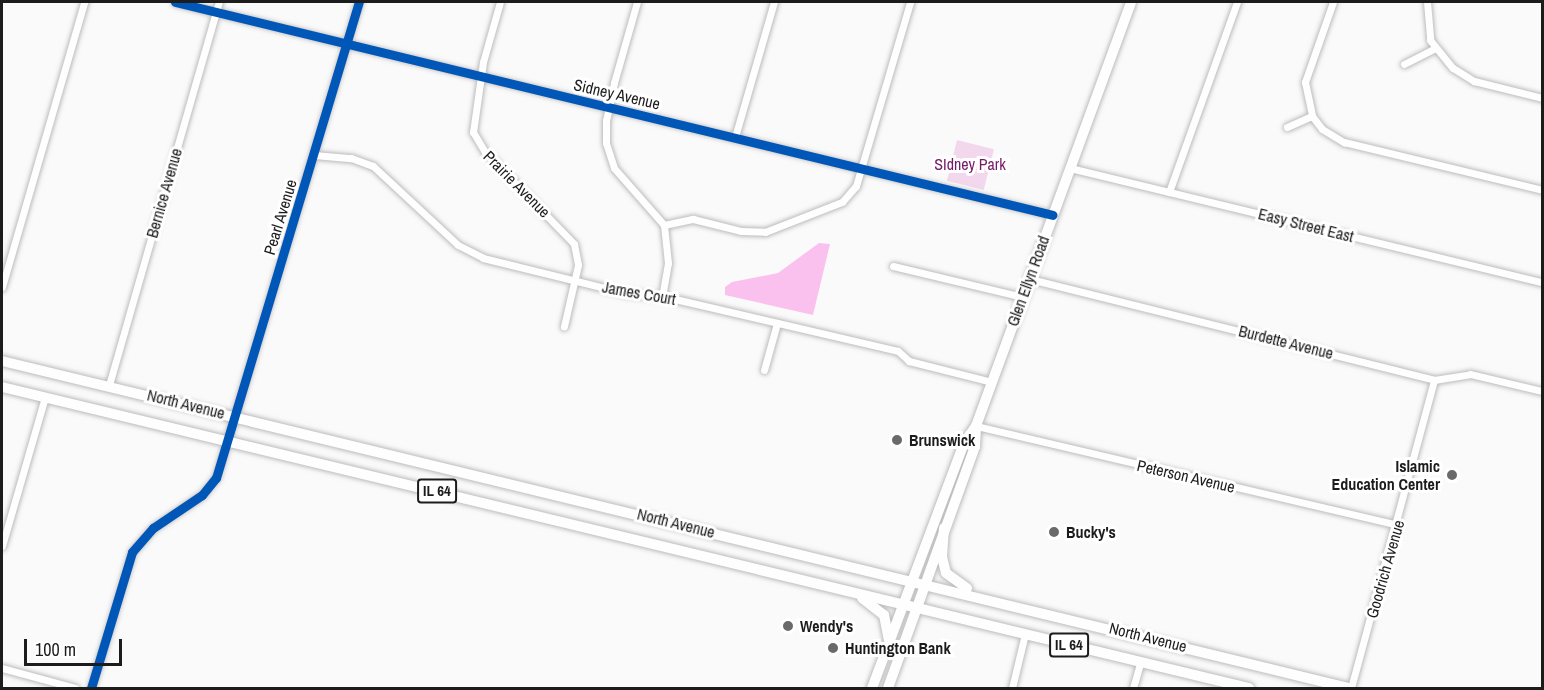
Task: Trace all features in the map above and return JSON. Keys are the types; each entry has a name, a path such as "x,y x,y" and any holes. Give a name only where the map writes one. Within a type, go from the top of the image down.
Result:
{"main road":[{"name":"Glen Ellyn Road","path":"872,688 911,579 964,443 976,426 1131,2"},
{"name":"North Avenue","path":"2,360 925,582 1313,684 1350,688"},
{"name":"North Avenue","path":"2,387 1249,688"},
{"name":"Glen Ellyn Road","path":"888,688 975,446 976,426"},
{"path":"944,528 942,557 946,573 955,583 1016,605"},
{"path":"836,588 876,606 886,620 889,640"}],"street":[{"path":"2,287 84,2"},
{"name":"Sidney Avenue","path":"175,2 480,77 863,167 1053,215"},
{"name":"Bernice Avenue","path":"109,385 219,2"},
{"name":"Pearl Avenue","path":"91,688 132,552 153,528 202,495 216,478 230,442 359,2"},
{"name":"Prairie Avenue","path":"500,2 480,77 472,118 476,143 574,244 575,281 564,326"},
{"path":"637,2 605,130 614,168 664,225 668,263 662,296"},
{"path":"735,137 774,2"},
{"path":"664,225 693,219 752,233 779,229 842,202 856,186 863,167 910,2"},
{"path":"1169,192 1237,2"},
{"path":"1333,2 1305,82 1312,116 1331,136 1344,142 1542,190"},
{"path":"1427,2 1427,20 1434,49 1453,68 1474,81 1542,98"},
{"path":"1404,64 1434,49"},
{"path":"1287,128 1312,116"},
{"name":"James Court","path":"314,155 351,158 373,166 471,254 625,293 662,296 898,351 909,361 992,382"},
{"name":"Easy Street East","path":"1070,168 1542,282"},
{"path":"893,266 1023,297"},
{"name":"Burdette Avenue","path":"1030,279 1434,380 1470,374 1542,391"},
{"path":"764,370 777,323"},
{"name":"Goodrich Avenue","path":"1350,688 1397,525 1434,380"},
{"path":"2,546 45,397"},
{"name":"Peterson Avenue","path":"976,426 1397,525"},
{"path":"1012,688 1025,634"},
{"path":"1133,688 1140,663"},
{"path":"2,668 75,688"}],"green space":[{"name":"SIdney Park","path":"957,140 994,149 984,190 947,181"}],"shaded area":[{"path":"819,243 830,244 813,315 725,295 725,287 732,282 778,273"}],"cycle path":[{"path":"175,2 1053,215"},
{"path":"91,688 132,552 153,528 202,495 216,478 359,2"}],"place":[{"name":"Brunswick","path":"897,440"},
{"name":"Islamic Education Center","path":"1452,475"},
{"name":"Bucky's","path":"1054,532"},
{"name":"Wendy's","path":"788,626"},
{"name":"Huntington Bank","path":"833,648"}]}
